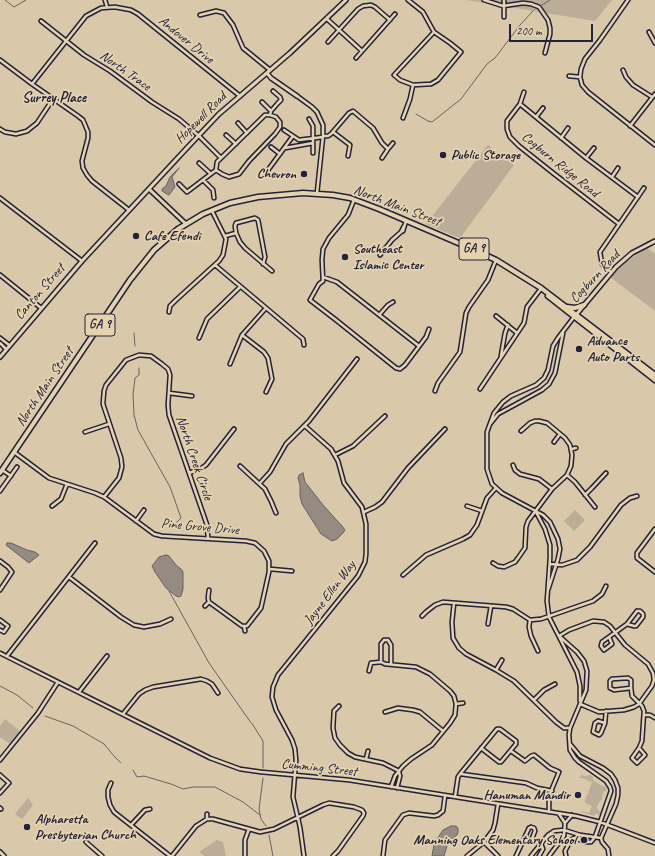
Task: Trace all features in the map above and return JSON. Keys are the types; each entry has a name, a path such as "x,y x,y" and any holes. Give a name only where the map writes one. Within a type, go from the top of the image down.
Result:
{"main road":[{"name":"North Main Street","path":"1,472 140,266 161,243 186,224 212,210 234,202 258,197 317,193 333,195 354,200 461,243 496,260 541,288 566,307 599,337 655,380"},
{"name":"North Main Street","path":"524,277 655,375"},
{"path":"566,307 575,308 584,304"},
{"path":"599,337 601,345"}],"street":[{"path":"104,0 107,7"},
{"name":"Hopewell Road","path":"82,261 199,136 240,96 327,19 346,0"},
{"path":"408,0 423,12 434,32 461,52 438,80 431,84 413,85 394,76 434,32"},
{"path":"484,0 503,6 523,3 532,4 539,7 548,20 550,28 545,53"},
{"path":"504,0 504,17"},
{"path":"628,0 600,40 584,59 580,77 582,85 588,92 655,145"},
{"path":"328,42 358,9 367,5 375,7 390,20"},
{"name":"Andover Drive","path":"32,84 86,16 96,10 107,7 123,8 138,14 240,96"},
{"path":"200,15 216,11 224,13 233,25 243,48 270,70"},
{"path":"356,58 395,14"},
{"path":"327,19 362,51"},
{"name":"North Trace","path":"41,21 84,55 110,71 152,102 179,119 221,158"},
{"path":"649,32 655,43"},
{"path":"0,60 52,99 78,116 86,125 88,138 82,161 87,175 129,210"},
{"path":"623,70 626,77 633,85 652,97"},
{"path":"267,73 271,78 312,107 317,112 323,125 317,193"},
{"path":"569,76 580,77"},
{"path":"403,118 413,85"},
{"path":"270,115 271,111 281,100 280,97 273,91"},
{"name":"Cogburn Ridge Road","path":"524,92 520,104 507,121 507,129 513,140 552,173 620,224"},
{"path":"630,126 655,94"},
{"path":"0,129 5,132 16,134 27,131 37,123 52,99"},
{"path":"262,102 271,111"},
{"path":"520,104 586,158 638,197"},
{"path":"536,117 543,108"},
{"path":"284,130 299,140 328,136 349,113 353,112 373,128 382,143 388,149"},
{"path":"179,184 187,192 216,170 217,162 265,116 270,115 276,117 280,122 280,127 239,174 229,177 216,170"},
{"path":"309,119 313,126 313,153"},
{"path":"238,123 247,133"},
{"path":"561,138 568,128"},
{"path":"333,132 350,145 348,156"},
{"path":"226,135 236,144"},
{"path":"268,170 293,136"},
{"path":"284,148 313,143"},
{"path":"382,158 394,143"},
{"path":"271,147 280,154"},
{"path":"586,158 594,148"},
{"path":"199,163 211,174"},
{"path":"612,177 618,168"},
{"path":"203,180 212,190 214,198"},
{"path":"611,272 602,264 600,252 644,188"},
{"path":"149,189 186,224"},
{"path":"0,198 82,261"},
{"path":"354,200 348,215 329,238 323,249 323,281 319,284 310,300 396,368 400,369 405,365 426,338 429,329"},
{"path":"169,312 170,306 215,266 223,255 225,236 212,210"},
{"path":"263,264 265,257 258,220 255,218 236,223 236,233 240,242 245,248 263,264 272,271"},
{"path":"380,255 392,240 401,232 406,221"},
{"path":"225,236 236,233"},
{"name":"Cogburn Road","path":"575,316 611,272 632,254 655,241"},
{"path":"435,391 438,383 460,352 466,313 488,280 496,260"},
{"name":"Canton Street","path":"0,357 82,261"},
{"path":"215,266 303,339 304,345"},
{"path":"0,275 41,308"},
{"path":"323,276 337,282 420,346"},
{"path":"199,338 207,319 240,287"},
{"path":"480,389 524,323 527,307 540,290"},
{"path":"380,314 393,302"},
{"path":"230,364 242,335 266,308"},
{"path":"496,316 517,333"},
{"path":"548,590 557,565 560,549 558,539 550,522 543,515 496,488 490,479 486,469 488,427 494,413 503,402 512,396 536,385 544,378 548,370 554,346 564,329 575,316"},
{"path":"500,358 508,325"},
{"path":"488,427 498,414 542,390 549,384 555,373 564,329"},
{"path":"242,335 264,352 268,358 272,379 266,392"},
{"path":"1,341 9,345"},
{"path":"1,341 6,349"},
{"name":"North Creek Circle","path":"104,497 119,478 122,466 121,458 103,404 104,391 122,364 130,358 138,355 147,355 162,364 168,370 170,375 168,405 169,415 207,525 208,538"},
{"path":"260,483 270,472 286,444 305,426 357,359"},
{"path":"169,393 192,396"},
{"path":"335,455 353,446 385,416"},
{"path":"493,563 504,567 515,562 525,548 525,533 528,521 552,489 566,475 571,466 572,449 568,441 547,423 539,421 530,423 521,432"},
{"path":"85,432 109,424"},
{"name":"Jayne Ellen Way","path":"304,856 300,827 293,797 296,760 295,749 292,740 276,710 272,697 273,687 278,674 362,570 366,554 366,524 364,512 359,502 344,483 335,455 327,444 305,426"},
{"path":"189,473 206,465 234,429"},
{"path":"364,512 382,502 408,468 445,429"},
{"path":"554,442 560,434"},
{"path":"572,449 576,448"},
{"name":"Pine Grove Drive","path":"14,452 49,478 104,497 151,532 158,535 256,543 266,554 270,568"},
{"path":"513,465 515,470 520,474 539,480 552,489"},
{"path":"240,466 260,483 269,495 276,513"},
{"path":"0,491 17,467"},
{"path":"1,472 11,476"},
{"path":"584,495 606,474"},
{"path":"566,475 575,482 595,507"},
{"path":"52,506 61,499 67,484"},
{"path":"403,575 417,561 426,555 470,535 477,526 487,498 496,488"},
{"path":"550,564 562,565 577,560 590,547 621,505 630,498 636,496"},
{"path":"467,506 482,511"},
{"path":"136,521 144,510"},
{"path":"536,512 548,538 550,552 547,601 549,617 577,672 580,686 580,704"},
{"path":"655,530 637,553 637,558 655,572"},
{"path":"7,656 95,543"},
{"path":"0,560 10,568 12,572 0,590"},
{"path":"244,626 248,625 261,608 270,568 292,571"},
{"path":"69,577 121,617 134,625 144,627 171,620"},
{"path":"422,616 439,602 513,609 530,620 541,619 593,600 602,594 606,586"},
{"path":"209,590 208,598 210,602 244,626 246,631"},
{"path":"205,606 210,602"},
{"path":"454,603 452,622 454,642 459,648 466,654 496,670 518,685 559,725 566,729 570,728"},
{"path":"488,624 490,606"},
{"path":"609,637 612,644 604,650 600,644 604,640 627,624 637,611 640,611 643,614 643,617 636,626 627,624"},
{"path":"0,620 8,626 4,632 0,630"},
{"path":"530,620 529,627 531,636 538,651"},
{"path":"559,636 569,630 597,621 607,624 625,645 648,664 654,673 652,686 639,704 628,710 596,711 580,704"},
{"path":"559,636 577,652 584,661 587,671 586,690 570,728 570,750 575,758 606,781 610,787 611,795 595,837 591,842 574,838 564,850 566,856"},
{"path":"380,663 381,644 384,640 388,640 391,645 391,664"},
{"name":"Cumming Street","path":"0,653 226,765 252,771 349,780 572,815 600,822 655,843"},
{"path":"79,692 107,656"},
{"path":"496,670 502,660"},
{"path":"369,671 371,663 391,664 423,669 450,690 454,696 456,704 455,715 450,723 432,745 411,759 399,771 395,776 391,787"},
{"path":"631,688 612,690 610,688 610,681 612,679 628,678 631,680 632,696 643,708 644,715 642,741 632,758 638,763 645,754 639,748"},
{"path":"123,714 139,694 153,687 201,679 207,680 212,684 218,693"},
{"path":"0,760 38,713 58,682"},
{"path":"534,700 544,690 555,684"},
{"path":"456,704 463,703"},
{"path":"339,706 334,711 332,728 335,738 348,753 355,757 383,763 399,771"},
{"path":"385,712 398,708 420,712 443,731"},
{"path":"605,723 600,721 596,722 593,730 594,733 598,735 600,734 605,723 606,711"},
{"path":"644,715 650,715 655,718"},
{"path":"455,797 458,777 481,748 499,728 516,741 516,744 511,751 503,761 500,762 481,748"},
{"path":"569,742 573,750 580,756 603,768 610,774 615,780 618,788 618,795 601,838 602,842 608,849 609,856"},
{"path":"366,759 368,751"},
{"path":"511,751 525,761 534,755 550,768 557,771 559,775 549,796 549,812"},
{"path":"396,788 400,776 399,771"},
{"path":"460,774 526,783 537,788 552,790"},
{"path":"0,775 9,783 0,793"},
{"path":"111,783 108,790 110,805 114,812 171,856 196,826 207,819 214,819 260,832 269,831 297,816 329,803 354,806 362,810 364,813 363,816 333,856"},
{"path":"383,856 385,840 404,815 409,813 438,815 443,810 445,796"},
{"path":"467,856 484,842 494,826 498,804"},
{"path":"131,825 145,810 150,809"},
{"path":"556,813 560,815 565,823"},
{"path":"207,814 207,819"},
{"path":"548,856 564,836 565,823 572,815"},
{"path":"516,856 529,828 534,828 535,831 531,841 523,841"},
{"path":"245,856 246,840 249,829"},
{"path":"531,856 548,835 554,831 564,830 580,835 601,838"},
{"path":"86,842 102,856"},
{"path":"484,842 498,856"},
{"path":"539,856 543,849 541,844"},
{"path":"0,852 4,856"}],"shaded area":[{"path":"466,0 612,0 595,21"},
{"path":"488,145 514,165 460,238 426,224"},
{"path":"179,168 172,177 175,187 169,195 162,191 162,189 166,186 170,177"},
{"path":"647,248 655,254 655,311 610,277 624,263"},
{"path":"303,473 305,482 345,530 337,539 332,541 321,534 302,504 298,478 299,475"},
{"path":"575,510 585,520 574,531 564,521"},
{"path":"7,543 11,543 35,552 39,555 29,563 6,545"},
{"path":"166,555 169,556 183,572 183,589 181,596 179,597 166,588 152,566 159,557"},
{"path":"5,719 20,731 10,744 0,737 0,726"},
{"path":"581,775 590,775 593,777 593,780 607,788 606,791 603,792 602,799 598,804 597,808 602,812 600,815 595,814 594,816 581,812 589,813 592,806 585,803 585,801 592,782 579,778"},
{"path":"28,798 33,805 22,819 15,814"},
{"path":"451,826 456,826 458,828 458,832 457,835 448,842 444,856 432,856 434,845 439,836 443,830"},
{"path":"217,840 223,842 226,856 204,856 199,852"}],"waterway":[{"path":"5,0 14,7 26,0"},
{"path":"542,5 550,0"},
{"path":"416,114 432,122 461,99 487,64 495,58 520,25 533,11"},
{"path":"134,333 135,346"},
{"path":"139,368 139,375 135,378 133,394 134,415 138,430 170,487 181,518 171,528"},
{"path":"169,591 209,663 263,741 263,768"},
{"path":"0,686 17,695 33,708"},
{"path":"45,716 73,726 104,744 121,763"},
{"path":"133,770 137,777 144,776 183,789 193,787 215,787 243,802 260,815"},
{"path":"263,778 259,809 261,819 266,826"},
{"path":"269,835 273,856"}],"place":[{"name":"Public Storage","path":"443,155"},
{"name":"Chevron","path":"304,174"},
{"name":"Cafe Efendi","path":"136,236"},
{"name":"Southeast Islamic Center","path":"345,257"},
{"name":"Advance Auto Parts","path":"579,349"},
{"name":"Hanuman Mandir","path":"578,795"},
{"name":"Alpharetta Presbyterian Church","path":"27,827"},
{"name":"Manning Oaks Elementary School","path":"584,840"}],"district":[{"name":"Surrey Place","path":"54,98"}]}
